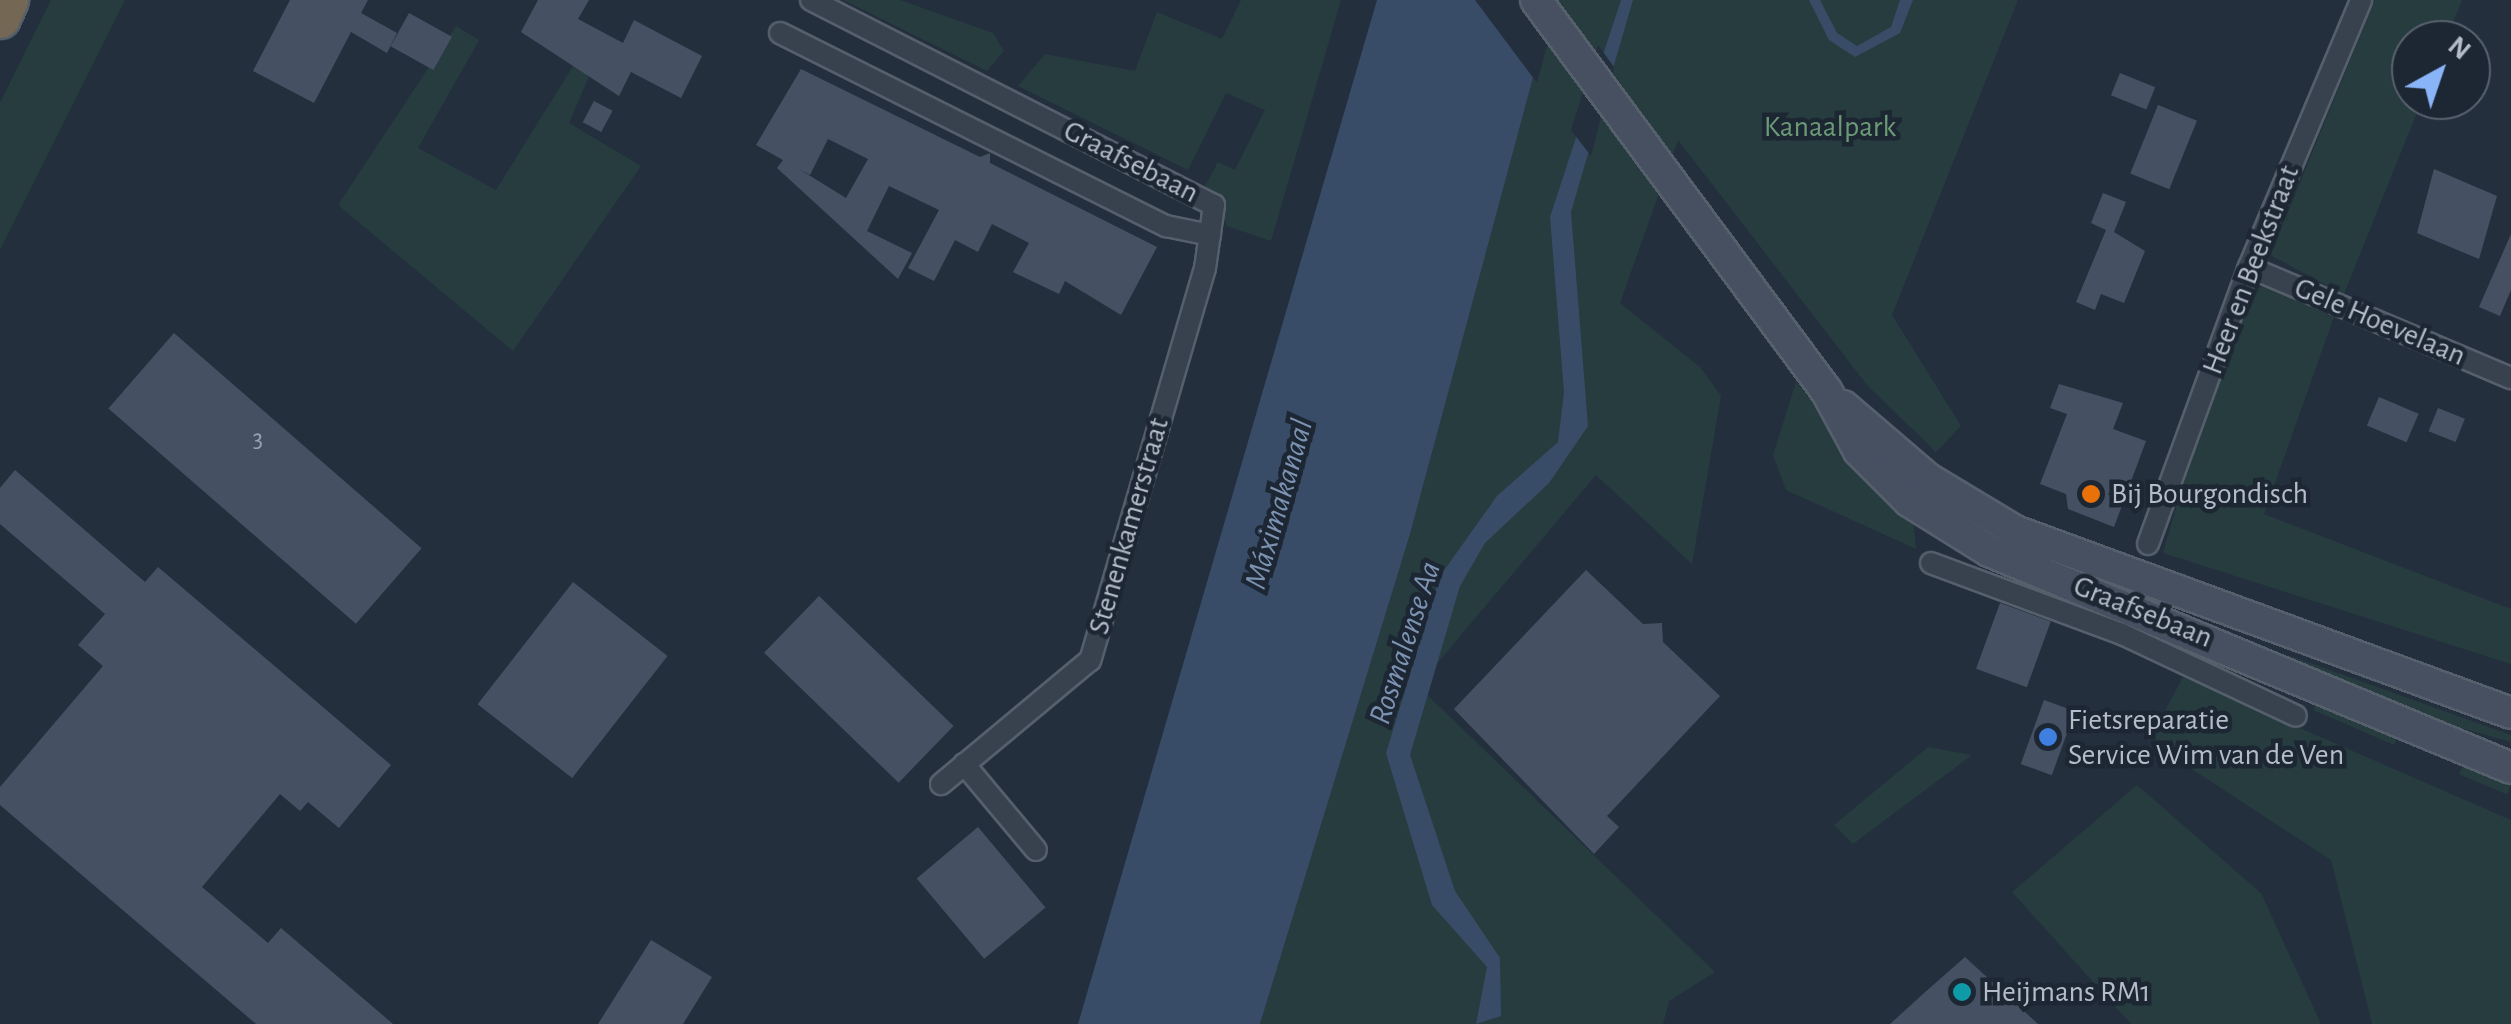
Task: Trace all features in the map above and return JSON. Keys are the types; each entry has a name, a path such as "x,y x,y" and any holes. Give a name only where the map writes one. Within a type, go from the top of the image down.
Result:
{"highway":[{"path":"0,18 8,0"}],"main road":[{"name":"Graafsebaan","path":"1536,0 1826,390 1870,466 1971,542 2511,768"},
{"name":"Graafsebaan","path":"1826,390 1927,478 2015,531 2511,713"}],"street":[{"name":"Graafsebaan","path":"780,33 1166,226 1210,235 1214,205 811,0"},
{"name":"Heer en Beekstraat","path":"2148,544 2249,266 2361,0"},
{"name":"Stenenkamerstraat","path":"941,784 1090,660 1210,235"},
{"name":"Gele Hoevelaan","path":"2249,266 2511,378"},
{"name":"Graafsebaan","path":"1931,563 2122,634 2296,716"},
{"path":"964,764 1036,850"}],"green space":[{"path":"51,0 125,0 0,250 0,103"},
{"path":"843,0 900,0 993,33 1004,51 987,71"},
{"path":"1241,0 1341,0 1271,241 1227,226 1205,186 1218,162 1235,170 1265,110 1226,93 1188,170 1018,86 1045,54 1135,71 1157,12 1222,39"},
{"name":"Kanaalpark","path":"1554,0 2018,0 1892,315 1961,426 1936,452 1867,385 1678,140 1620,303 1701,368 1721,396 1692,564 1596,475 1418,686 1715,972 1669,1001 1663,1024 1260,1024 1410,534"},
{"path":"2375,0 2462,0 2454,20 2391,20 2391,120 2414,120 2344,294 2270,255"},
{"path":"456,26 479,40 418,148 496,190 575,63 590,74 569,123 641,166 513,351 338,205"},
{"path":"2266,284 2335,314 2264,514 2511,609 2511,664 2163,553 2197,434 2253,292"},
{"path":"1796,382 1913,519 1916,549 1786,490 1773,455"},
{"path":"2285,654 2511,735 2511,742 2432,720"},
{"path":"2183,677 2511,820 2511,1024 2372,1024 2331,860 2149,741"},
{"path":"2320,698 2397,738 2394,745 2313,710"},
{"path":"1928,747 1972,755 1853,844 1834,825"},
{"path":"2463,765 2511,785 2507,795 2459,774"},
{"path":"2137,785 2261,893 2321,1024 2131,1024 2012,892"}],"water":[{"name":"Máximakanaal","path":"1377,0 1554,0 1410,534 1260,1024 1078,1024"},
{"path":"1621,0 1633,0 1571,212 1588,426 1549,483 1485,543 1460,586 1410,755 1455,891 1500,958 1501,1016 1476,1024 1487,967 1432,905 1386,753 1440,576 1497,496 1558,442 1564,392 1550,217"},
{"path":"1809,0 1820,0 1837,33 1857,46 1891,27 1900,0 1913,0 1900,33 1855,57 1829,40"}],"pier":[{"path":"1475,0 1559,0 1537,83"},
{"path":"1598,45 1614,67 1591,156 1571,130"}],"building":[{"path":"290,0 368,0 361,13 397,33 387,53 351,32 314,103 253,71"},
{"path":"538,0 589,0 578,19 623,43 634,20 702,56 681,98 631,72 619,96 521,32"},
{"path":"409,13 452,37 433,70 391,46"},
{"path":"801,69 980,157 990,153 990,163 1157,247 1121,315 1065,281 1059,294 1013,272 1029,243 992,224 978,252 955,240 934,281 908,268 939,210 889,186 867,231 912,253 898,279 777,168 783,160 756,145","holes":["828,139 868,159 846,198 799,169 810,175"]},
{"path":"2120,73 2155,87 2146,109 2111,95"},
{"path":"594,101 613,111 601,132 583,122"},
{"path":"2158,105 2197,121 2169,189 2130,174"},
{"path":"2434,169 2497,196 2479,259 2417,233"},
{"path":"2103,193 2126,202 2114,232 2145,251 2124,303 2101,294 2095,310 2076,302 2106,230 2091,223"},
{"path":"2511,234 2511,290 2500,316 2479,307"},
{"path":"174,333 422,548 356,624 108,408"},
{"path":"2059,384 2123,403 2113,429 2146,441 2114,527 2068,509 2066,494 2040,484 2067,414 2050,408"},
{"path":"2379,397 2419,414 2406,442 2367,426"},
{"path":"2438,408 2465,419 2456,442 2429,431"},
{"path":"15,470 145,582 158,567 391,765 339,828 308,802 300,811 280,794 202,887 268,943 281,928 393,1024 256,1024 0,805 0,787 103,666 78,645 105,614 0,524 0,488"},
{"path":"1586,570 1643,624 1662,623 1663,642 1720,696 1607,816 1619,827 1594,854 1454,709"},
{"path":"573,582 668,656 572,778 478,704"},
{"path":"819,596 954,726 899,783 764,653"},
{"path":"2000,603 2051,621 2027,687 1976,669"},
{"name":"Fietsreparatie Service Wim van de Ven","path":"2044,700 2075,711 2052,775 2021,764"},
{"path":"978,827 1045,907 984,959 917,878"},
{"path":"651,940 712,977 683,1024 598,1024"},
{"name":"Heijmans RM1","path":"1965,957 2038,1024 1890,1024 1923,994"}],"place":[{"name":"Bij Bourgondisch","path":"2091,494"},
{"name":"Fietsreparatie Service Wim van de Ven","path":"2048,737"},
{"name":"Heijmans RM1","path":"1962,992"}],"water label":[{"name":"Rosmalense Aa","path":"1405,643"}]}
